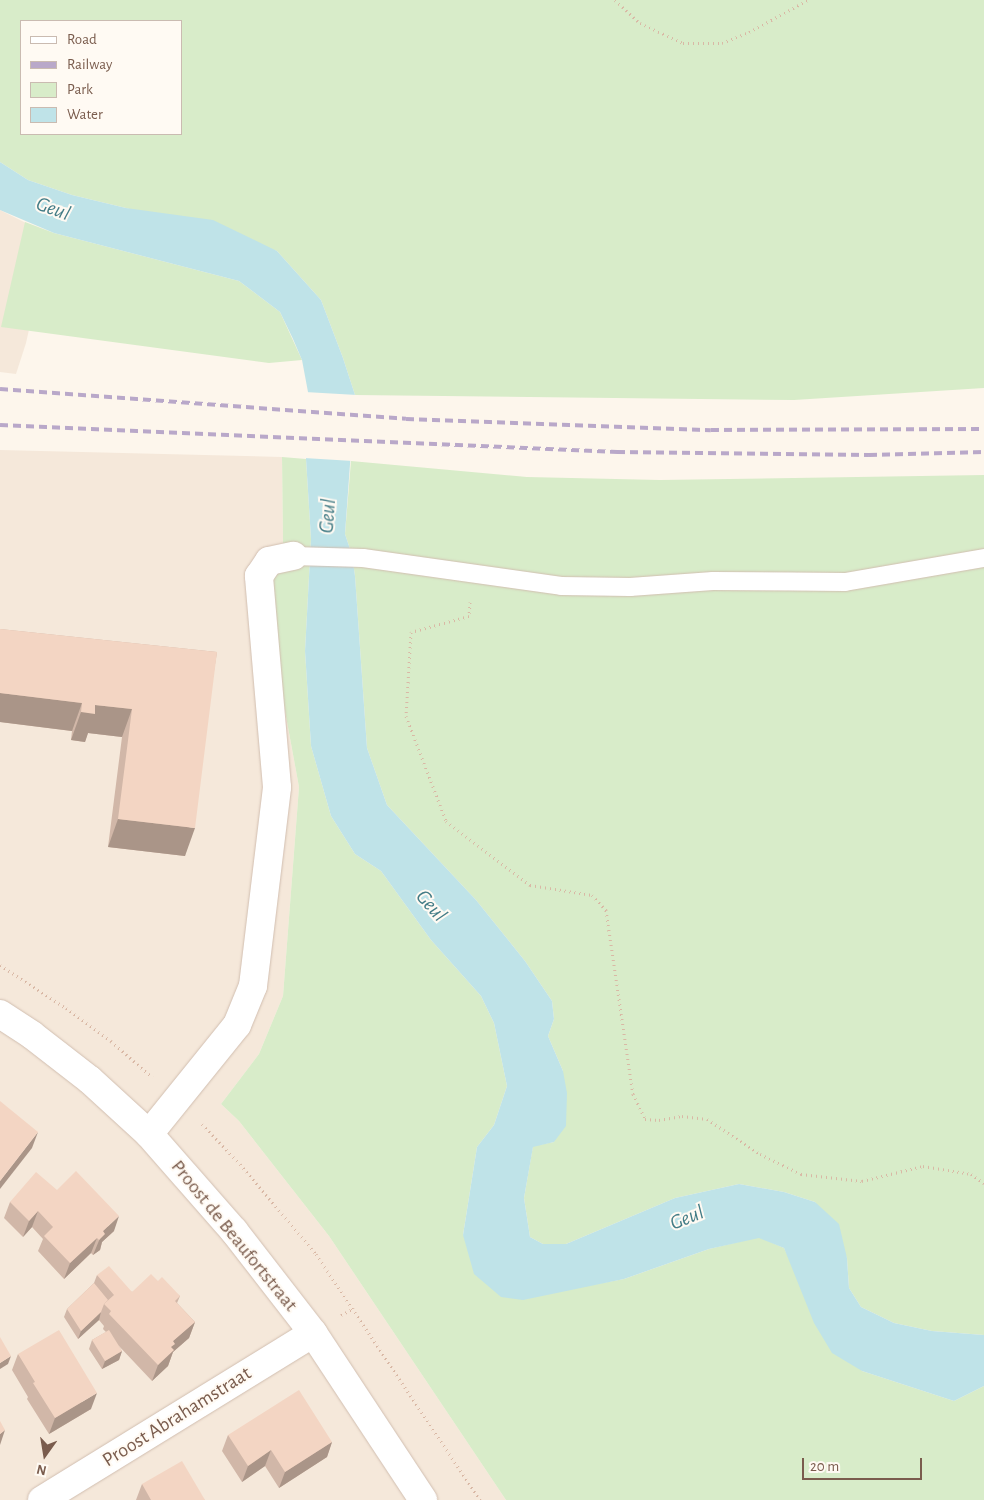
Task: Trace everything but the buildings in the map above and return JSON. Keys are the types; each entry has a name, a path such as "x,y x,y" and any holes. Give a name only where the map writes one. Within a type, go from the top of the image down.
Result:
{"street":[{"path":"149,1134 237,1025 252,986 277,787 258,576 269,561 293,556"},
{"name":"Proost de Beaufortstraat","path":"0,1014 32,1035 90,1080 149,1134 234,1231 313,1333 423,1500"},
{"name":"Proost Abrahamstraat","path":"42,1500 313,1333"}],"lane":[{"path":"293,556 363,558 561,586 630,586 713,580 845,582 984,558"}],"path":[{"path":"616,0 640,23 683,43 722,43 749,32 808,0"},
{"path":"470,574 469,616 411,632 406,716 446,821 530,885 592,896 606,910 633,1094 645,1119 659,1120 682,1116 707,1120 760,1154 801,1174 862,1181 923,1166 971,1174 984,1183"}],"shaded area":[{"path":"0,210 50,235 26,343 16,374 0,372"},
{"path":"0,450 282,457 283,542 281,571 261,580 299,787 283,996 259,1054 221,1104 239,1121 329,1236 506,1500 0,1500"}],"green space":[{"path":"0,0 984,0 984,388 794,400 355,395 321,300 277,251 126,208 72,195 28,180 0,162"},
{"path":"25,222 54,233 239,281 280,312 302,360 269,363 1,327"},
{"path":"282,457 306,459 311,539 305,651 311,746 331,816 355,854 381,871 431,940 481,996 494,1023 507,1086 494,1125 477,1147 463,1235 575,1288 624,1279 709,1249 759,1237 784,1248 795,1270 862,1371 954,1401 984,1386 984,1500 506,1500 329,1236 239,1121 221,1104 259,1054 283,996 299,787 261,580 281,571 283,542"},
{"path":"351,461 527,477 660,480 984,475 984,1335 932,1331 894,1323 861,1307 849,1288 847,1258 815,1202 784,1192 739,1184 675,1198 566,1244 543,1244 530,1237 524,1198 533,1146 554,1142 563,1071 548,1036 554,1019 552,1001 525,961 476,900 387,805 367,748 355,576 352,555 345,534"}],"water":[{"name":"Geul","path":"0,162 28,180 72,195 126,208 213,220 277,251 321,300 355,395 345,534 352,555 355,576 367,748 387,805 476,900 525,961 552,1001 554,1019 548,1036 563,1071 567,1093 566,1126 554,1142 533,1147 524,1198 530,1237 543,1244 566,1244 675,1198 739,1184 784,1192 815,1202 839,1224 847,1258 849,1288 861,1307 894,1323 932,1331 984,1335 984,1386 954,1401 862,1371 832,1353 814,1323 784,1248 759,1238 709,1249 624,1279 523,1300 501,1297 474,1274 463,1235 477,1147 494,1125 507,1086 494,1023 481,996 431,940 381,871 355,854 331,816 311,746 305,651 311,539 306,459 308,392 302,360 280,312 239,281 54,233 0,210"}],"pier":[{"path":"305,392 357,395 353,461 304,458"}],"railway":[{"path":"0,389 406,419 711,430 984,429"},
{"path":"0,425 617,452 869,455 984,452"}]}
